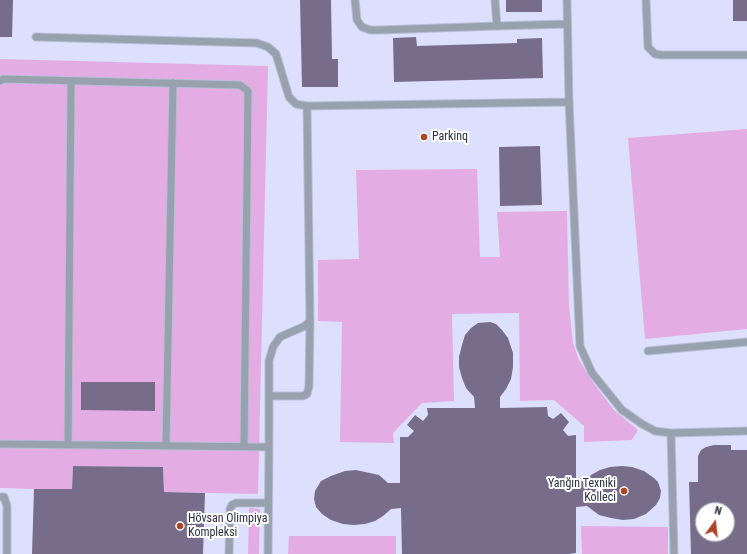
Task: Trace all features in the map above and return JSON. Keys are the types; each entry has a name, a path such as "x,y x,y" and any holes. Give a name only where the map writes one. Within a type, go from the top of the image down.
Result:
{"lane":[{"path":"355,0 357,20 362,27 370,30 567,24"},
{"path":"496,0 497,26"},
{"path":"567,0 569,102 580,346 592,373 622,410 655,431 671,433 747,431"},
{"path":"646,0 648,47 655,54 747,55"},
{"path":"36,37 257,43 276,54 288,97 296,104 307,106 569,102"},
{"path":"0,81 3,79 240,85 248,90 244,446"},
{"path":"68,444 71,81"},
{"path":"166,446 173,83"},
{"path":"269,396 303,396 307,394 309,386 310,321 307,106"},
{"path":"268,554 269,362 273,347 280,337 305,326 310,321"},
{"path":"648,351 747,342"},
{"path":"671,433 674,554"},
{"path":"0,444 269,447"},
{"path":"0,497 4,497 7,506 7,554"},
{"path":"229,554 230,509 232,505 236,503 268,503"}],"shaded area":[{"path":"0,59 268,66 258,494 164,492 163,467 73,466 72,489 0,488"},
{"path":"747,129 747,329 645,339 628,138"},
{"path":"477,169 480,257 500,257 497,212 567,211 569,307 573,343 579,360 595,385 614,410 638,430 632,440 584,442 584,426 554,400 520,401 519,313 452,314 454,401 422,403 393,433 394,443 340,442 342,322 318,321 318,260 359,259 356,170"},
{"path":"249,508 260,509 259,554 248,554"},
{"path":"581,526 668,527 668,554 582,554"},
{"path":"289,536 396,536 396,554 288,554"}],"building":[{"path":"0,0 13,0 12,37 0,37"},
{"path":"300,0 331,0 332,59 338,59 338,87 302,87"},
{"path":"506,0 542,0 542,12 506,12"},
{"path":"733,0 747,0 747,21 733,21"},
{"path":"416,37 417,46 517,43 517,39 542,38 543,78 394,82 393,38"},
{"path":"540,146 542,205 500,206 499,147"},
{"path":"490,322 496,324 508,338 513,353 511,379 500,397 500,408 547,407 548,416 553,419 561,413 569,422 563,430 568,436 576,435 576,482 585,481 591,475 610,467 632,467 644,471 658,482 661,491 660,498 656,505 646,514 634,519 623,520 599,515 587,506 576,507 576,553 569,554 402,554 401,508 391,509 375,521 354,525 343,524 331,520 322,514 316,507 314,499 315,491 321,481 331,476 345,471 356,470 379,475 388,483 400,483 400,437 408,437 414,431 407,425 415,415 423,421 428,415 427,408 475,408 474,397 466,388 462,378 459,367 459,357 465,335 471,328 478,323"},
{"path":"81,382 155,382 155,411 81,410"},
{"path":"714,445 731,445 731,450 747,450 747,554 691,554 689,482 698,482 698,456 701,450"},
{"path":"73,466 163,467 164,492 205,493 203,554 32,554 34,489 72,489"}],"place":[{"name":"Parkinq","path":"424,137"},
{"name":"Yanğın Texniki Kolleci","path":"624,491"},
{"name":"Hövsan Olimpiya Kompleksi","path":"180,526"}]}
